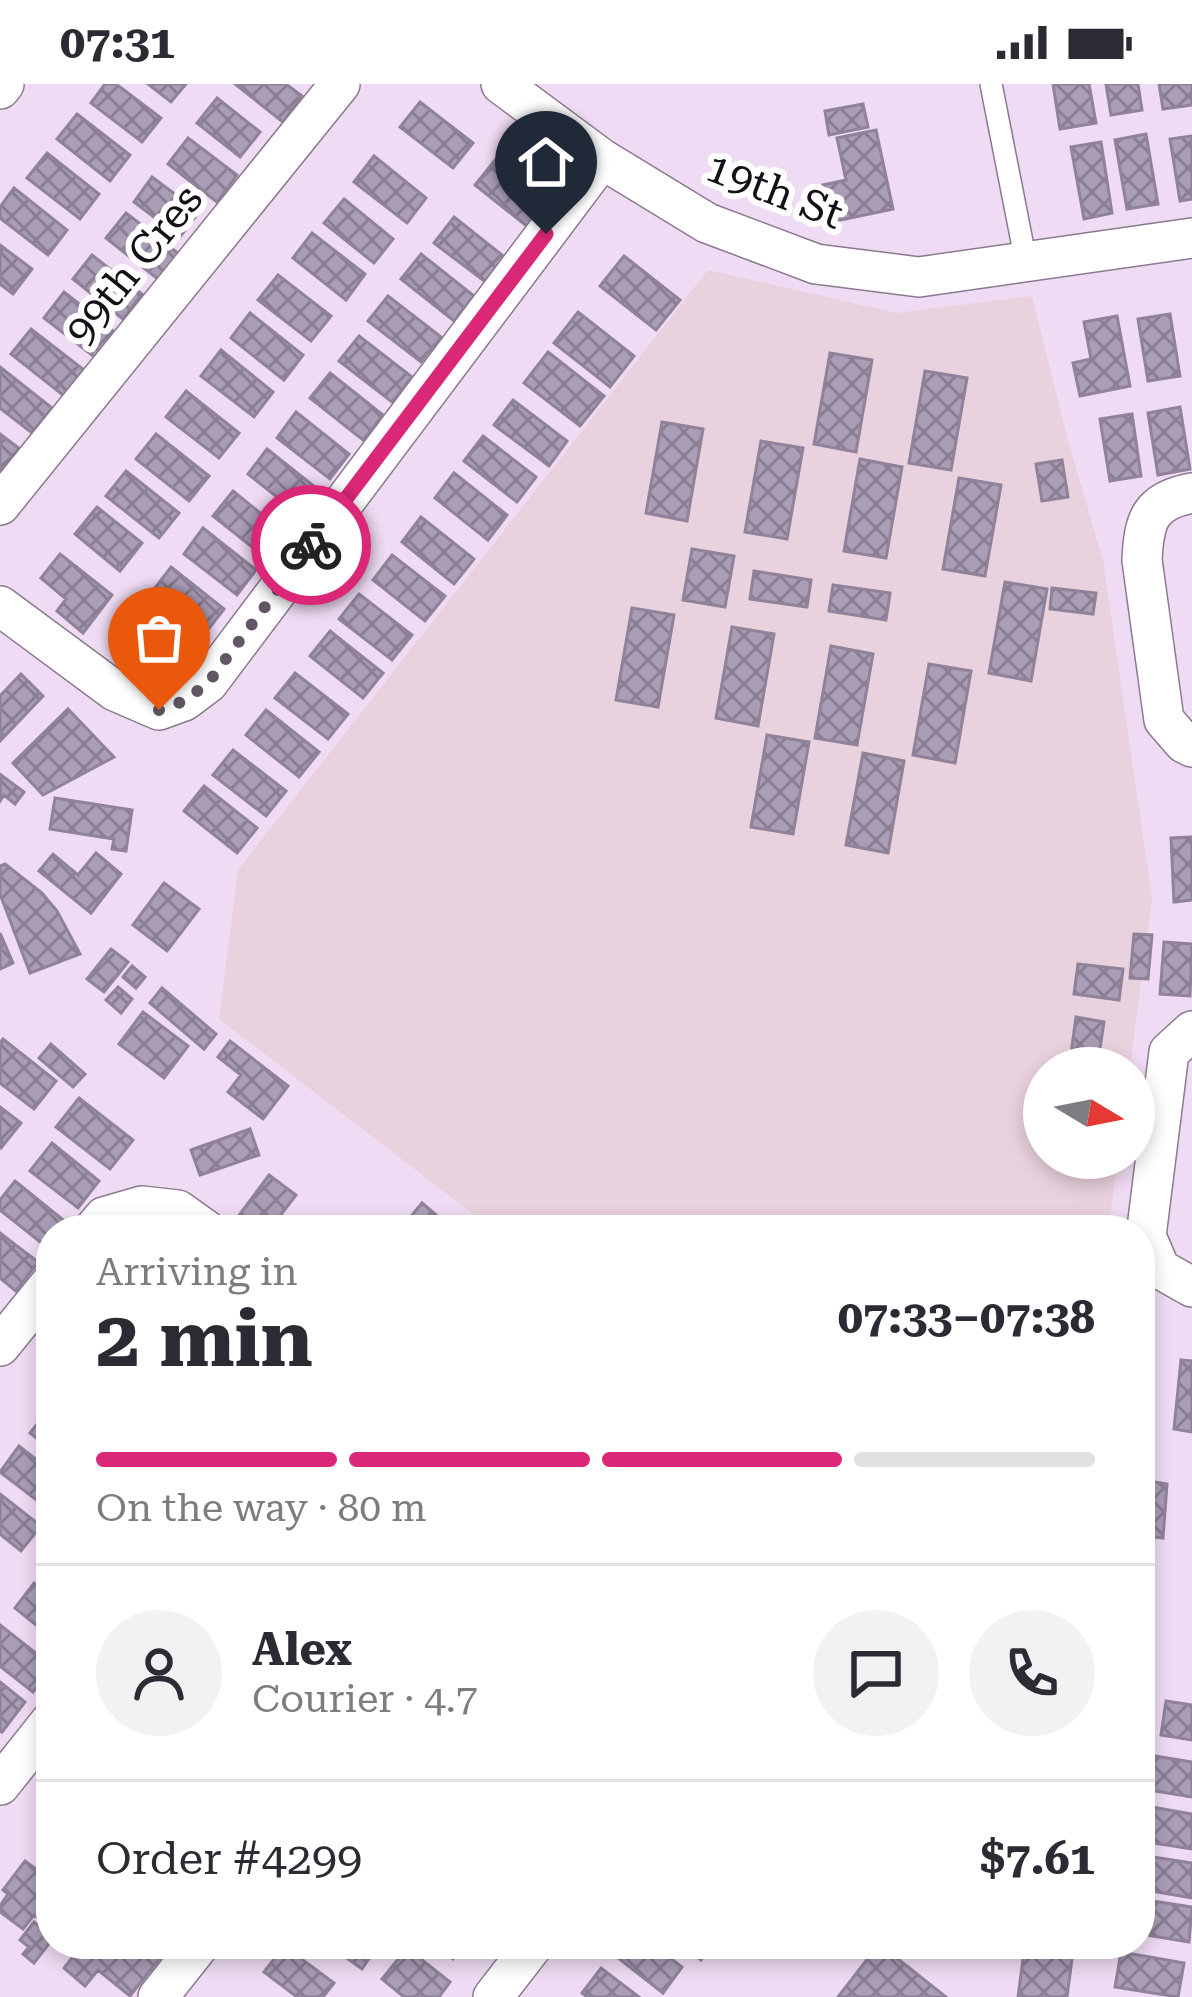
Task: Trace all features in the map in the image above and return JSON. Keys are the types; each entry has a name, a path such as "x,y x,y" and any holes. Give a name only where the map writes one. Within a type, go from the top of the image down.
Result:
{"street":[{"name":"99th Cres","path":"0,505 340,84"},
{"name":"19th St","path":"501,84 602,159 707,223 816,264 919,277 1192,238"},
{"path":"0,606 115,691 159,710 184,701 208,683 602,159"},
{"path":"1192,494 1168,498 1154,511 1143,535 1142,560 1164,721 1192,747"},
{"path":"1149,1215 1169,1052 1192,1030"},
{"path":"108,1215 142,1206 185,1215"},
{"path":"1155,1257 1160,1269 1192,1288"},
{"path":"0,1346 36,1302"},
{"path":"0,1785 36,1740"},
{"path":"158,1997 188,1959"},
{"path":"493,1997 522,1959"}],"lane":[{"path":"991,84 1026,262"}],"shaded area":[{"path":"708,270 897,313 1032,296 1103,561 1152,898 1133,1047 1023,1047 1023,1179 1115,1179 1110,1215 474,1215 219,1019 238,870"}],"building":[{"path":"105,84 116,84 161,118 142,142 91,103"},
{"path":"148,84 186,84 171,102"},
{"path":"235,84 286,84 302,96 283,122"},
{"path":"1053,84 1089,84 1096,123 1060,129"},
{"path":"1106,84 1138,84 1142,110 1111,115"},
{"path":"1159,84 1192,84 1192,105 1163,109"},
{"path":"217,98 260,132 240,157 197,123"},
{"path":"420,102 473,143 453,168 400,127"},
{"path":"863,104 868,127 829,135 825,111"},
{"path":"77,114 130,155 110,181 57,139"},
{"path":"876,130 893,209 831,222 823,185 846,180 837,138"},
{"path":"1146,134 1158,204 1127,209 1115,140"},
{"path":"1192,136 1192,199 1180,201 1170,139"},
{"path":"188,138 237,175 217,202 168,164"},
{"path":"1101,142 1112,213 1084,219 1071,147"},
{"path":"47,153 99,194 80,219 27,178"},
{"path":"374,156 426,198 407,223 354,182"},
{"path":"495,160 547,202 528,227 475,185"},
{"path":"152,177 199,212 180,237 134,202"},
{"path":"14,188 67,230 48,255 0,218 0,207"},
{"path":"344,199 393,239 374,263 324,223"},
{"path":"126,213 179,254 159,280 106,238"},
{"path":"454,217 507,259 488,284 434,243"},
{"path":"312,233 365,274 346,300 293,258"},
{"path":"0,245 32,269 13,294 0,284"},
{"path":"421,254 474,296 454,321 401,279"},
{"path":"92,255 142,294 123,319 73,279"},
{"path":"624,256 680,300 656,330 600,286"},
{"path":"278,275 331,316 311,341 258,300"},
{"path":"64,292 117,334 97,359 44,318"},
{"path":"388,296 441,337 421,362 368,321"},
{"path":"578,312 634,356 610,387 554,343"},
{"path":"250,313 303,355 284,380 231,338"},
{"path":"1170,314 1180,376 1148,381 1138,319"},
{"path":"1117,316 1130,386 1080,396 1073,363 1091,359 1084,322"},
{"path":"31,329 84,370 64,396 11,354"},
{"path":"359,336 412,377 392,402 339,361"},
{"path":"221,350 273,392 254,417 201,376"},
{"path":"548,352 604,396 580,426 524,383"},
{"path":"830,353 872,360 856,452 814,444"},
{"path":"0,367 52,408 32,433 0,408"},
{"path":"925,371 967,378 951,470 909,463"},
{"path":"330,373 383,415 363,440 310,398"},
{"path":"186,391 239,433 219,458 166,417"},
{"path":"513,400 567,441 549,466 494,425"},
{"path":"1180,407 1190,469 1158,475 1148,413"},
{"path":"296,412 349,454 330,479 277,438"},
{"path":"1132,414 1141,476 1110,481 1100,419"},
{"path":"662,422 703,429 687,521 646,513"},
{"path":"0,434 20,449 0,474"},
{"path":"156,434 209,476 189,501 136,459"},
{"path":"483,436 536,477 517,502 464,461"},
{"path":"761,441 803,448 787,539 745,532"},
{"path":"267,449 320,491 301,516 248,474"},
{"path":"860,459 902,467 886,558 844,551"},
{"path":"1062,460 1068,497 1042,501 1036,464"},
{"path":"126,471 179,513 159,538 106,496"},
{"path":"454,473 507,515 488,540 435,498"},
{"path":"959,478 1001,485 985,576 943,569"},
{"path":"233,491 285,533 266,558 213,516"},
{"path":"97,507 142,543 120,571 75,534"},
{"path":"421,517 474,559 454,584 402,542"},
{"path":"203,528 256,570 237,595 184,554"},
{"path":"692,549 734,556 725,607 683,600"},
{"path":"60,554 112,595 83,633 57,611 66,599 41,578"},
{"path":"392,555 445,596 425,621 373,580"},
{"path":"171,567 224,609 204,635 151,593"},
{"path":"754,571 811,580 807,607 750,599"},
{"path":"1005,582 1047,589 1031,681 989,673"},
{"path":"833,585 890,593 886,620 829,611"},
{"path":"1052,588 1096,593 1093,614 1050,609"},
{"path":"359,594 412,635 392,660 339,619"},
{"path":"632,608 674,615 658,707 616,700"},
{"path":"144,614 193,653 170,682 121,643"},
{"path":"732,627 774,634 758,726 716,718"},
{"path":"330,631 383,673 363,698 310,656"},
{"path":"831,646 873,654 857,745 815,738"},
{"path":"929,664 971,671 955,763 913,755"},
{"path":"295,673 348,714 328,739 275,698"},
{"path":"21,674 43,696 0,741 0,696"},
{"path":"68,709 114,757 43,795 13,763"},
{"path":"266,710 319,752 299,777 246,735"},
{"path":"767,735 809,742 793,834 751,827"},
{"path":"233,750 286,791 266,816 213,775"},
{"path":"863,753 904,761 888,853 846,845"},
{"path":"1,775 24,792 15,804 4,795 0,801"},
{"path":"204,786 257,828 237,853 184,811"},
{"path":"55,798 132,810 126,851 112,849 114,839 50,829"},
{"path":"1192,837 1192,900 1174,902 1171,838"},
{"path":"96,853 121,874 91,913 39,871 53,854 78,875"},
{"path":"5,864 57,911 80,954 30,973 0,894 0,866"},
{"path":"164,883 199,909 167,951 133,925"},
{"path":"0,933 13,963 0,969"},
{"path":"1134,934 1152,935 1148,979 1130,978"},
{"path":"1164,942 1192,944 1190,996 1160,994"},
{"path":"111,949 128,962 104,992 87,979"},
{"path":"1078,964 1123,969 1119,1000 1074,994"},
{"path":"132,966 145,977 136,988 123,977"},
{"path":"118,987 132,999 121,1013 106,1000"},
{"path":"162,988 216,1034 204,1049 150,1003"},
{"path":"143,1012 188,1046 164,1078 119,1044"},
{"path":"1076,1017 1104,1022 1100,1047 1072,1047"},
{"path":"3,1039 56,1081 34,1109 0,1083"},
{"path":"230,1041 288,1086 263,1119 228,1092 241,1075 218,1057"},
{"path":"51,1044 85,1074 73,1087 39,1058"},
{"path":"79,1098 133,1140 110,1169 56,1127"},
{"path":"0,1107 21,1123 1,1148 0,1147"},
{"path":"250,1129 259,1155 200,1175 191,1150"},
{"path":"52,1143 99,1181 78,1208 30,1171"},
{"path":"269,1175 296,1195 281,1215 239,1215"},
{"path":"15,1181 57,1215 36,1215 36,1238 0,1210 0,1200"},
{"path":"422,1203 436,1215 412,1215"},
{"path":"0,1233 36,1265 16,1291 0,1278"},
{"path":"1181,1360 1192,1361 1192,1432 1174,1429"},
{"path":"19,1446 36,1459 36,1500 0,1472"},
{"path":"1155,1482 1167,1484 1163,1538 1155,1537"},
{"path":"0,1494 36,1522 36,1532 21,1551 0,1534"},
{"path":"34,1583 36,1585 36,1625 15,1608"},
{"path":"0,1625 36,1653 33,1692 0,1666"},
{"path":"0,1682 25,1702 2,1732 0,1731"},
{"path":"1166,1701 1192,1705 1192,1740 1161,1735"},
{"path":"1155,1756 1192,1762 1192,1797 1155,1791"},
{"path":"1155,1808 1192,1814 1192,1849 1155,1843"},
{"path":"1155,1857 1192,1863 1192,1898 1155,1892"},
{"path":"25,1861 36,1869 36,1917 23,1929 0,1912 8,1894 3,1890"},
{"path":"1155,1901 1192,1907 1189,1942 1155,1936"},
{"path":"36,1924 34,1963 23,1954 29,1947 20,1940"},
{"path":"71,1959 159,1959 130,1996 98,1970 85,1986 64,1968"},
{"path":"274,1959 302,1959 334,1983 323,1997 297,1997 264,1972"},
{"path":"348,1959 369,1959 362,1969"},
{"path":"398,1959 421,1959 450,1982 439,1997 404,1997 382,1979"},
{"path":"619,1959 672,1959 682,1967 663,1993"},
{"path":"867,1959 898,1959 946,1997 838,1997"},
{"path":"1023,1959 1072,1959 1067,1997 1018,1997"},
{"path":"1120,1959 1184,1963 1178,1997 1115,1987"},
{"path":"601,1968 639,1997 587,1997 582,1993"}],"way so far":[{"path":"159,710 184,701 208,683 311,545"}],"route":[{"path":"311,545 546,234"}]}
